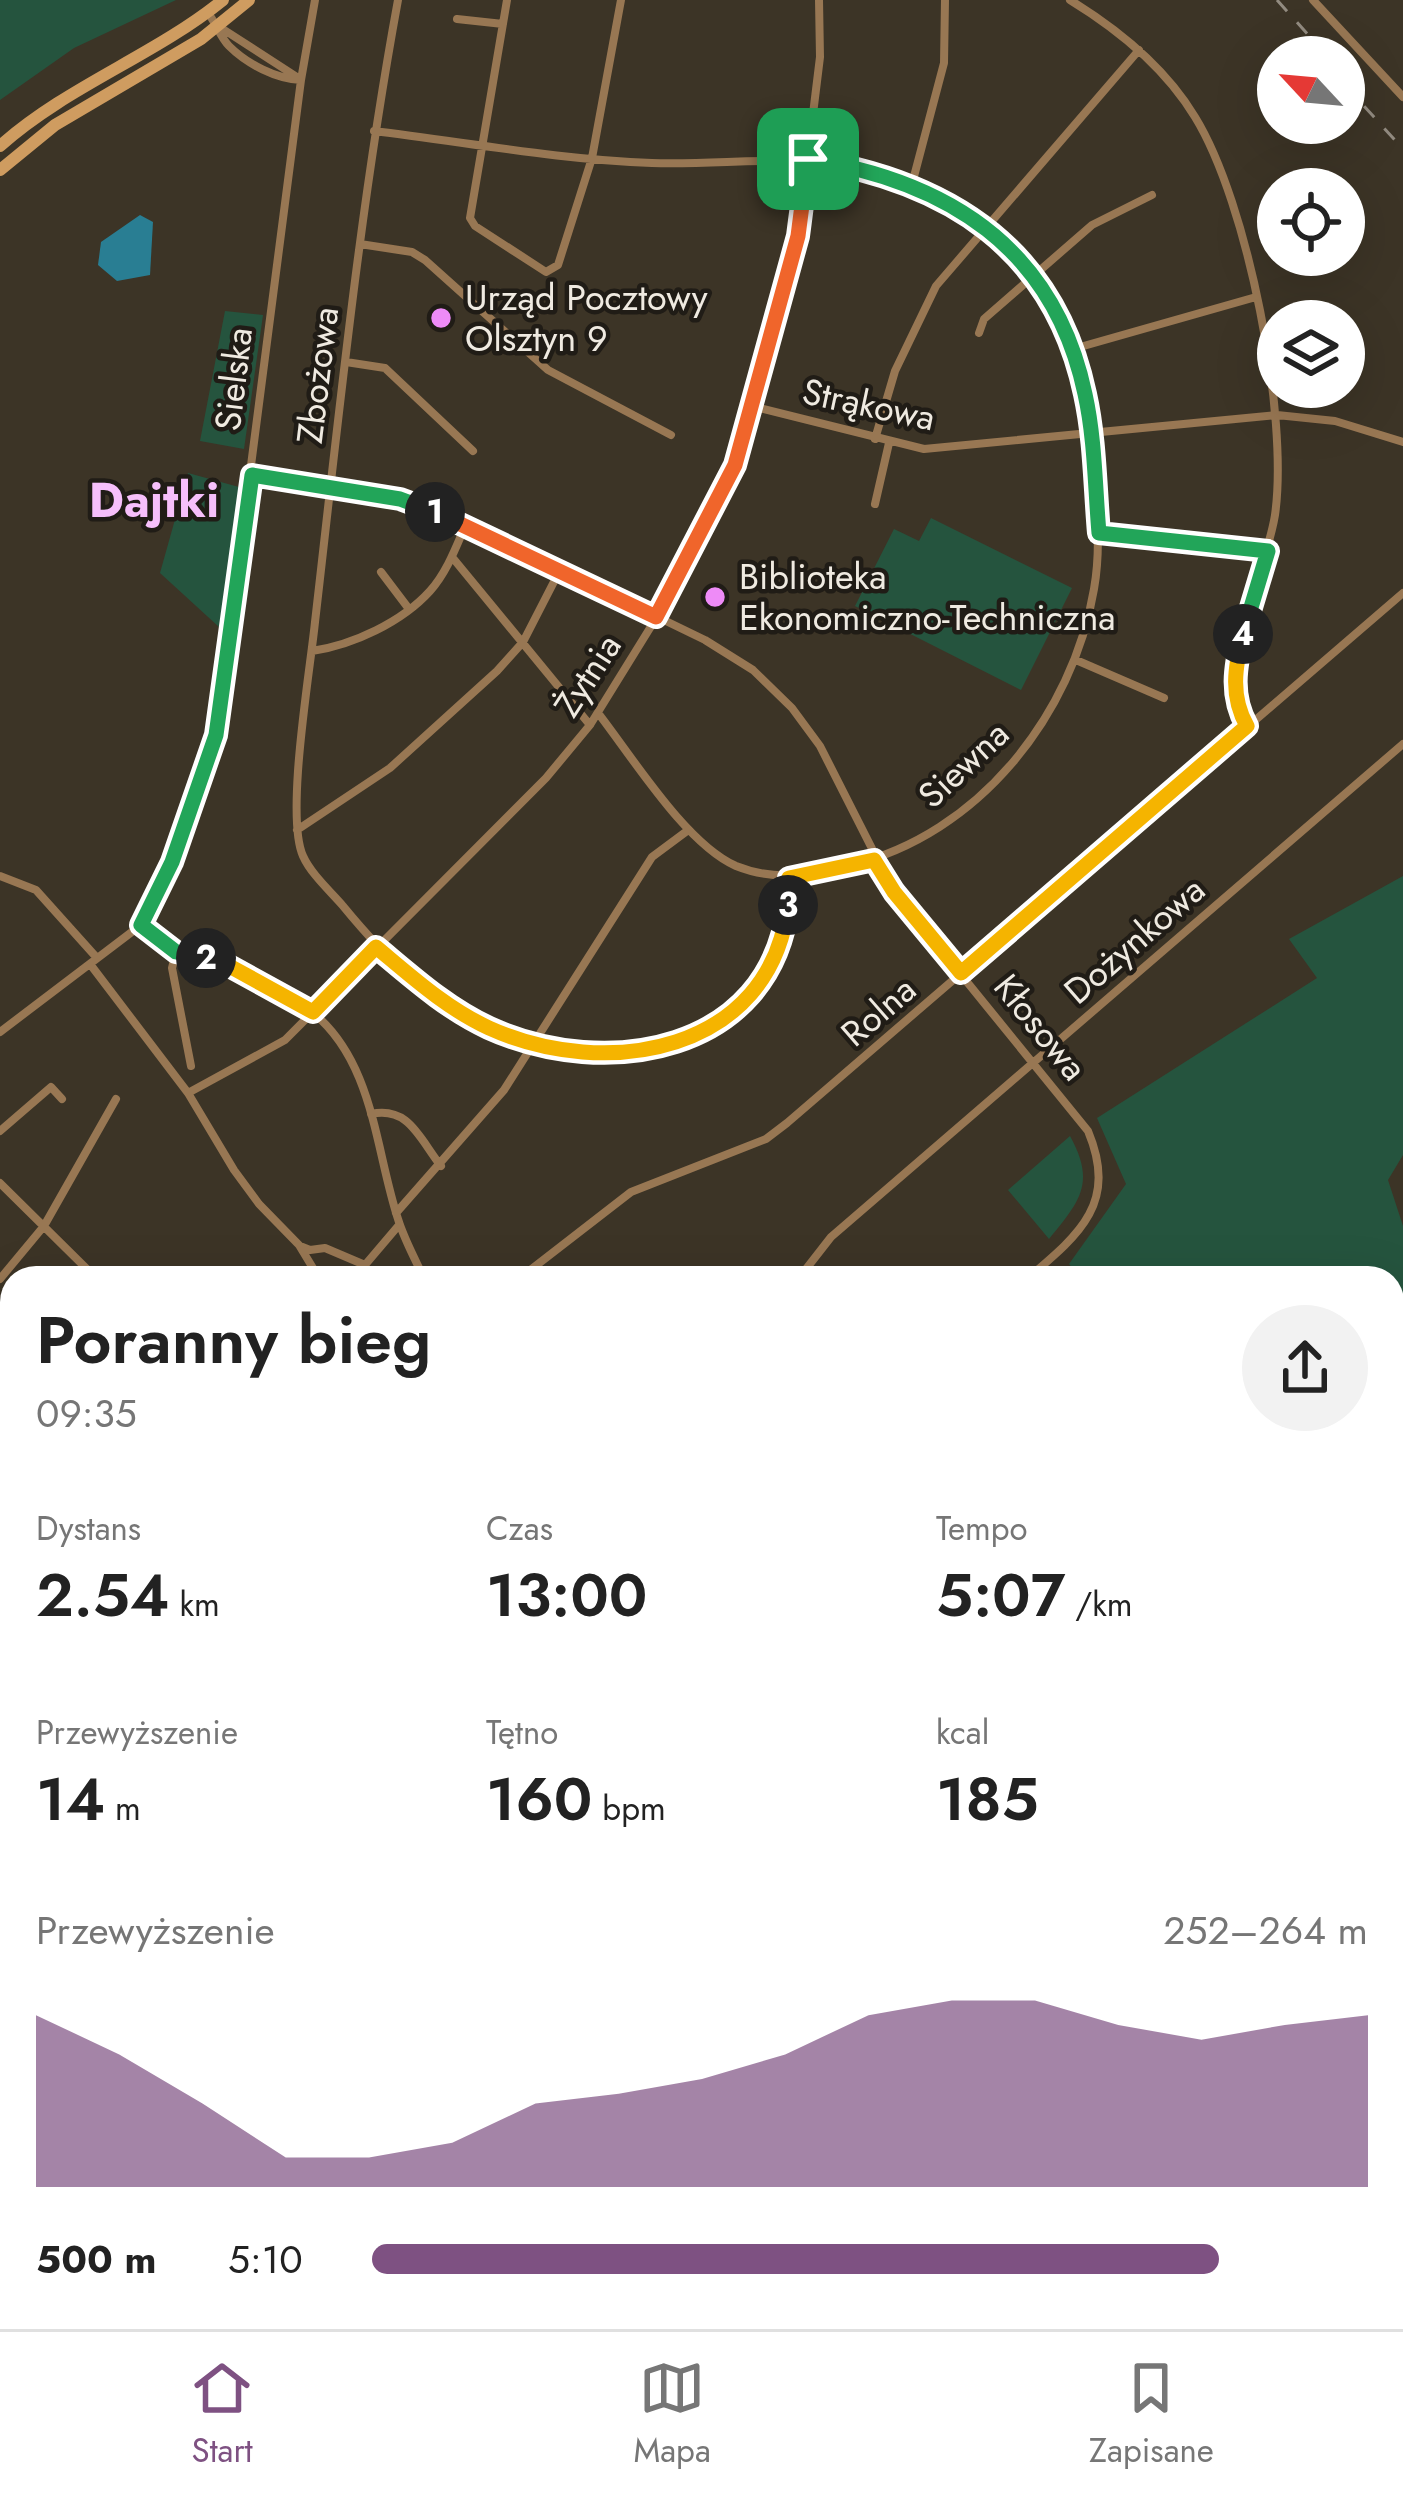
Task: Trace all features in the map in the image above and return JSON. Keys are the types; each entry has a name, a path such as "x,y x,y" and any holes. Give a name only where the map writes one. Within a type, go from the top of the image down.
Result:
{"main road":[{"path":"0,146 46,109 224,0"},
{"path":"0,170 83,106 218,26 249,0"}],"street":[{"name":"Sielska","path":"0,1032 141,925 172,862 216,735 315,0"},
{"name":"Zbożowa","path":"297,830 294,816 360,244 398,0"},
{"path":"507,0 470,218 475,226 546,272 559,265 592,158 621,0"},
{"name":"Żytnia","path":"188,1093 285,1040 546,778 598,713 656,617 733,471 798,236 820,57 819,0"},
{"path":"912,184 944,63 945,0"},
{"path":"1070,0 1108,23 1171,83 1212,149 1227,186 1256,297 1277,415 1279,465 1268,551 1236,662 1234,688 1247,726"},
{"path":"1313,0 1403,98"},
{"path":"208,13 218,26 301,80"},
{"path":"457,19 503,24"},
{"path":"875,439 895,371 924,304 984,227 1139,50"},
{"name":"Siewna","path":"374,131 592,158 683,164 808,159 912,184 984,227 1011,250 1033,277 1073,349 1091,433 1099,533 1094,588 1076,660 1038,728 985,791 932,831 874,860 789,878 734,865 687,831 598,713"},
{"path":"979,334 983,319 1092,225 1152,195"},
{"path":"360,244 412,252 548,370 671,435"},
{"path":"1073,349 1256,297"},
{"path":"346,362 385,368 473,451"},
{"name":"Strąkowa","path":"751,406 924,449 1277,415 1335,421 1403,442"},
{"path":"874,504 889,443"},
{"name":"Kłosowa","path":"252,475 400,499 466,524 730,654 770,685 820,746 894,892 1082,1121 1101,1171 1086,1221 1067,1246 1043,1266"},
{"path":"312,651 334,648 409,609 428,593 452,557 466,524"},
{"path":"1099,533 1268,551"},
{"path":"452,557 590,724"},
{"path":"560,570 523,642 497,671 390,768 297,830 304,859 376,947 443,1002 494,1030 535,1043 604,1052 673,1044 708,1032 755,992 783,940 789,878"},
{"path":"381,572 409,609"},
{"name":"Rolna","path":"536,1266 632,1192 766,1139 824,1094 1403,593"},
{"path":"1076,660 1164,698"},
{"name":"Dożynkowa","path":"809,1266 831,1238 1403,744"},
{"path":"396,1213 504,1090 652,857 687,831"},
{"path":"0,876 36,890 93,961 188,1093 234,1170 312,1266"},
{"path":"141,925 176,952 222,962 313,1012 341,1043 358,1072 399,1225 418,1266"},
{"path":"176,952 172,968 191,1066"},
{"path":"0,1131 51,1088 62,1099"},
{"path":"11,1266 44,1226 116,1099"},
{"path":"370,1114 392,1111 403,1117 441,1166"},
{"path":"0,1184 84,1266"},
{"path":"299,1245 310,1250 325,1248 365,1265 399,1225"}],"green space":[{"path":"0,0 176,0 74,48 0,100"},
{"path":"225,311 263,315 244,449 200,441"},
{"path":"188,473 239,487 219,627 160,573"},
{"path":"931,518 1072,588 1021,690 855,606 894,529 919,541"},
{"path":"1403,876 1403,1155 1388,1180 1403,1226 1403,1266 1071,1266 1126,1184 1097,1118 1317,978 1289,939"},
{"path":"1070,1136 1082,1167 1081,1191 1049,1239 1008,1190"}],"water":[{"path":"140,215 153,222 150,275 117,281 98,265 101,242"}],"railway":[{"path":"1277,0 1309,36"},
{"path":"1365,107 1403,149"}],"place":[{"name":"Urząd Pocztowy Olsztyn 9","path":"441,318"},
{"name":"Biblioteka Ekonomiczno-Techniczna","path":"715,597"}],"district":[{"name":"Dajtki","path":"154,500"}],"route":[{"path":"808,159 912,184 974,219 1011,250 1033,277 1073,349 1085,394 1099,533 1268,551 1236,662 1234,688 1247,726 961,973 894,892 874,860 789,878 783,940 755,992 708,1032 673,1044 604,1052 535,1043 494,1030 443,1002 376,947 313,1012 222,962 176,952 157,940 141,925 172,862 216,735 252,475 400,499 466,524 656,617 735,465 798,236 808,159"}]}
